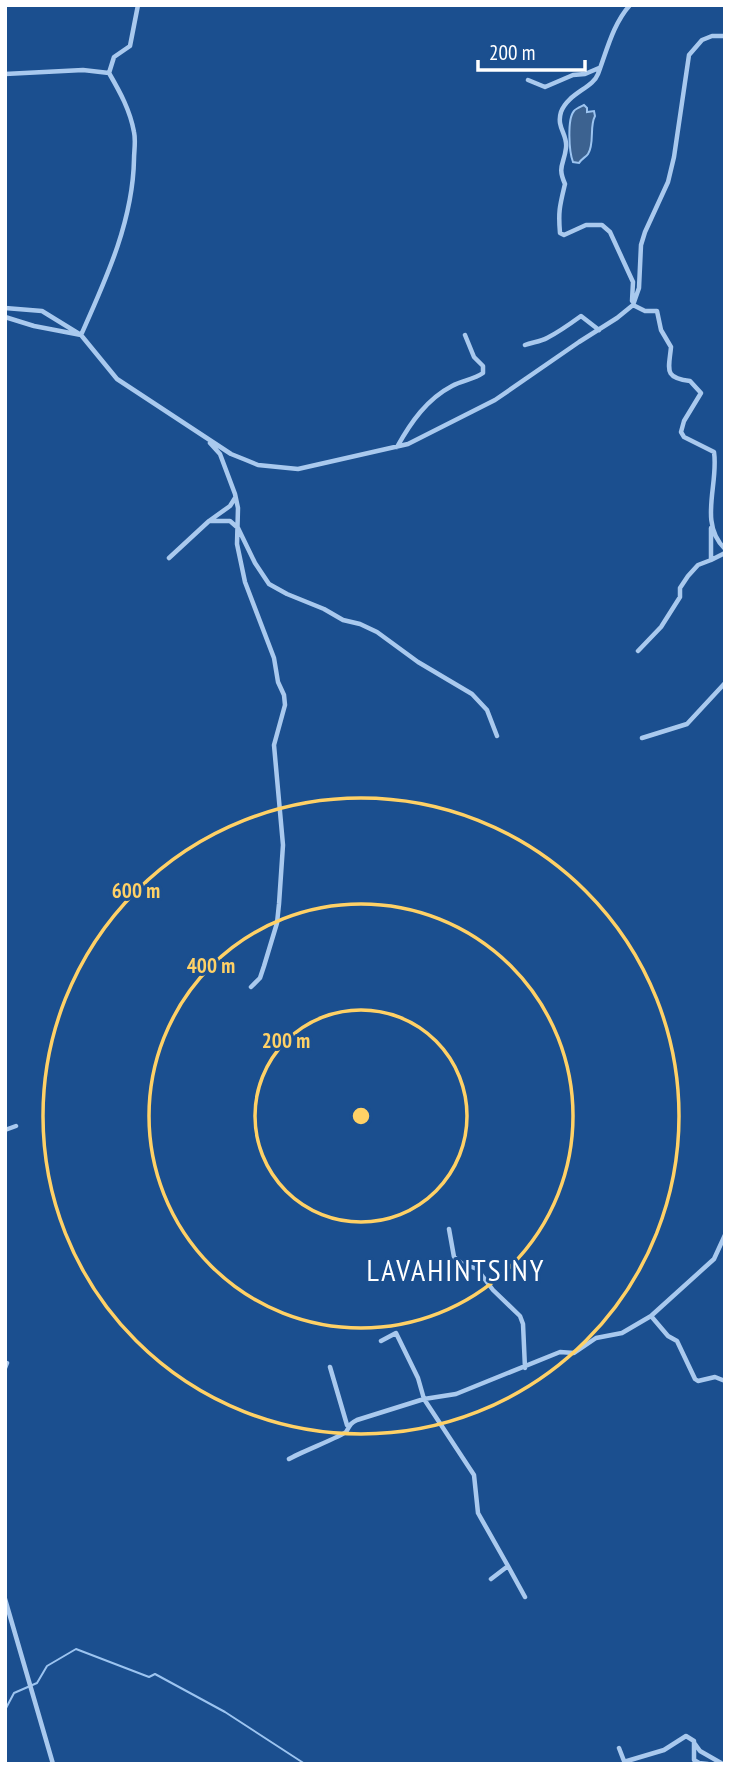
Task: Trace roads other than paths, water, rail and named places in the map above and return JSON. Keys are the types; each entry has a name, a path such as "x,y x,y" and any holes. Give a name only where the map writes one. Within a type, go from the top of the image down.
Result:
{"street":[{"path":"81,335 106,277 126,219 134,179 135,134 124,97 109,73 114,57 130,46 138,5"},
{"path":"630,5 613,32 594,81 569,99 561,114 559,128 566,140 566,147 559,170 565,184 559,200 560,233 564,235 586,225 602,225 610,232 632,282 633,305"},
{"path":"5,308 42,311 81,335 117,379 231,454 258,465 298,469 408,444 495,400 633,305 639,288 641,244 668,182 674,157 689,55 702,40 712,36 725,36"},
{"path":"528,80 545,87 599,68"},
{"path":"5,74 83,70 109,73"},
{"path":"633,305 645,311 657,311 660,330 671,347 668,369 671,376 690,381 701,393 684,421 681,432 684,437 714,453 711,560"},
{"path":"525,345 544,340 568,327 581,316 599,330"},
{"path":"5,317 81,335"},
{"path":"396,447 420,410 450,387 474,380 483,373 483,366 474,357 465,335"},
{"path":"204,437 220,454 227,467"},
{"path":"231,454 226,461 238,508 237,544 245,582 274,658 285,705 274,745 283,845 277,923 260,978 251,987"},
{"path":"169,558 209,521 230,506 235,494"},
{"path":"209,521 230,521 238,528 269,584 343,620 377,632 418,662 472,694 487,710 497,736"},
{"path":"638,651 661,627 680,597 680,588 688,576 698,565 725,551 712,528"},
{"path":"642,738 687,724 725,682"},
{"path":"5,1130 16,1126"},
{"path":"449,1229 454,1256 461,1263 477,1269 493,1290 520,1316 523,1324 525,1368"},
{"path":"289,1459 345,1432 348,1426 357,1420 424,1399 448,1397 560,1352 574,1353 596,1338 622,1333 651,1316 714,1259 725,1235"},
{"path":"651,1316 668,1336 677,1341 695,1380 715,1377 725,1381"},
{"path":"381,1340 396,1334 418,1378 424,1399 474,1475 478,1513 525,1597"},
{"path":"330,1367 348,1426"},
{"path":"491,1579 508,1566"},
{"path":"5,1600 53,1764"},
{"path":"619,1748 624,1761 627,1761 664,1750 683,1736 690,1737 700,1751 720,1764"},
{"path":"695,1744 695,1762 708,1764"}],"water":[{"path":"584,105 587,112 594,111 595,116 590,150 579,163 573,162 570,128 574,111"}],"waterway":[{"path":"5,1710 14,1693 37,1683 47,1666 76,1649 149,1677 155,1674 225,1712 305,1764"}],"district":[{"name":"LAVAHINTSINY","path":"456,1269"}]}
